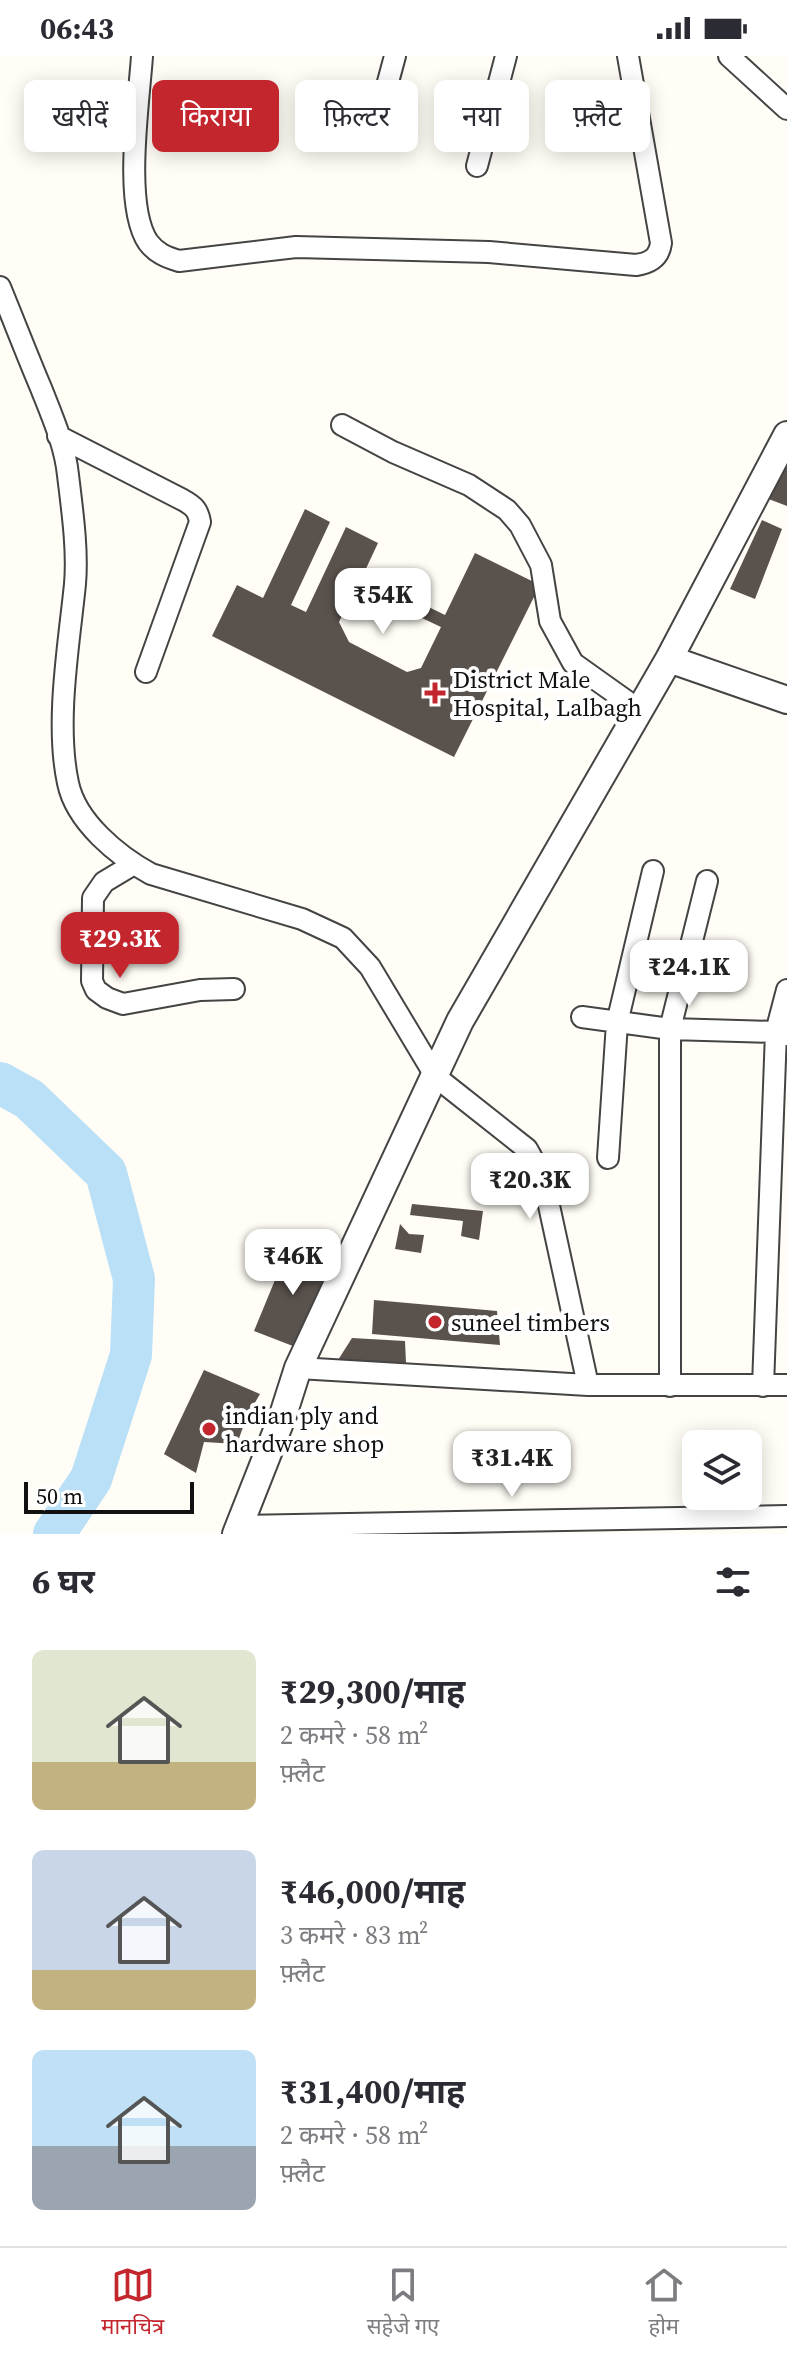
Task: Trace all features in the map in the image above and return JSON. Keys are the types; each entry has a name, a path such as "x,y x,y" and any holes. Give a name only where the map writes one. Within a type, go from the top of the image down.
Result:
{"street":[{"path":"142,56 134,181 137,212 149,243 163,257 179,261 296,247 489,252 636,265 656,257 661,243 628,56"},
{"path":"389,80 395,56"},
{"path":"477,166 506,56"},
{"path":"729,56 787,109"},
{"path":"0,287 58,436 68,471 75,580 68,636 63,739 68,785 90,825 134,864 151,874 302,919 343,938 370,967 436,1077 527,1149 543,1178 588,1385"},
{"path":"342,425 393,452 469,485 507,510 520,525 541,565 550,621 573,663 639,710"},
{"path":"787,435 669,659 460,1021 298,1368 283,1415 237,1530 787,1516"},
{"path":"58,436 183,500 193,506 198,514 200,522 146,672"},
{"path":"669,659 787,700"},
{"path":"134,864 104,882 93,898 92,981 96,990 123,1004 200,990 234,989"},
{"path":"608,1158 617,1023 653,871"},
{"path":"670,1386 670,1029 707,881"},
{"path":"763,1386 787,990"},
{"path":"582,1017 670,1029 782,1033"},
{"path":"298,1368 588,1385 787,1385"}],"building":[{"path":"783,466 787,468 787,506 766,498"},
{"path":"305,509 330,522 291,605 306,612 346,527 378,543 363,575 445,615 475,553 540,585 454,757 212,636 237,585 263,598","holes":["356,587 441,627 421,668 407,672 349,642 339,622"]},
{"path":"762,520 782,529 755,599 730,589"},
{"path":"412,1204 483,1211 479,1240 461,1236 463,1221 410,1215"},
{"path":"400,1224 409,1234 424,1235 421,1253 395,1249"},
{"path":"289,1246 331,1262 298,1348 254,1331"},
{"name":"suneel timbers","path":"374,1300 497,1311 500,1345 372,1334"},
{"path":"352,1338 405,1341 406,1363 338,1360"},
{"name":"indian ply and hardware shop","path":"204,1370 260,1394 247,1416 237,1444 204,1442 196,1473 164,1454"}],"waterway":[{"path":"0,1083 29,1099 106,1173 134,1279 131,1355 91,1479 54,1534"}],"place":[{"name":"District Male Hospital, Lalbagh","path":"435,693"},
{"name":"suneel timbers","path":"435,1322"},
{"name":"indian ply and hardware shop","path":"209,1429"}]}
